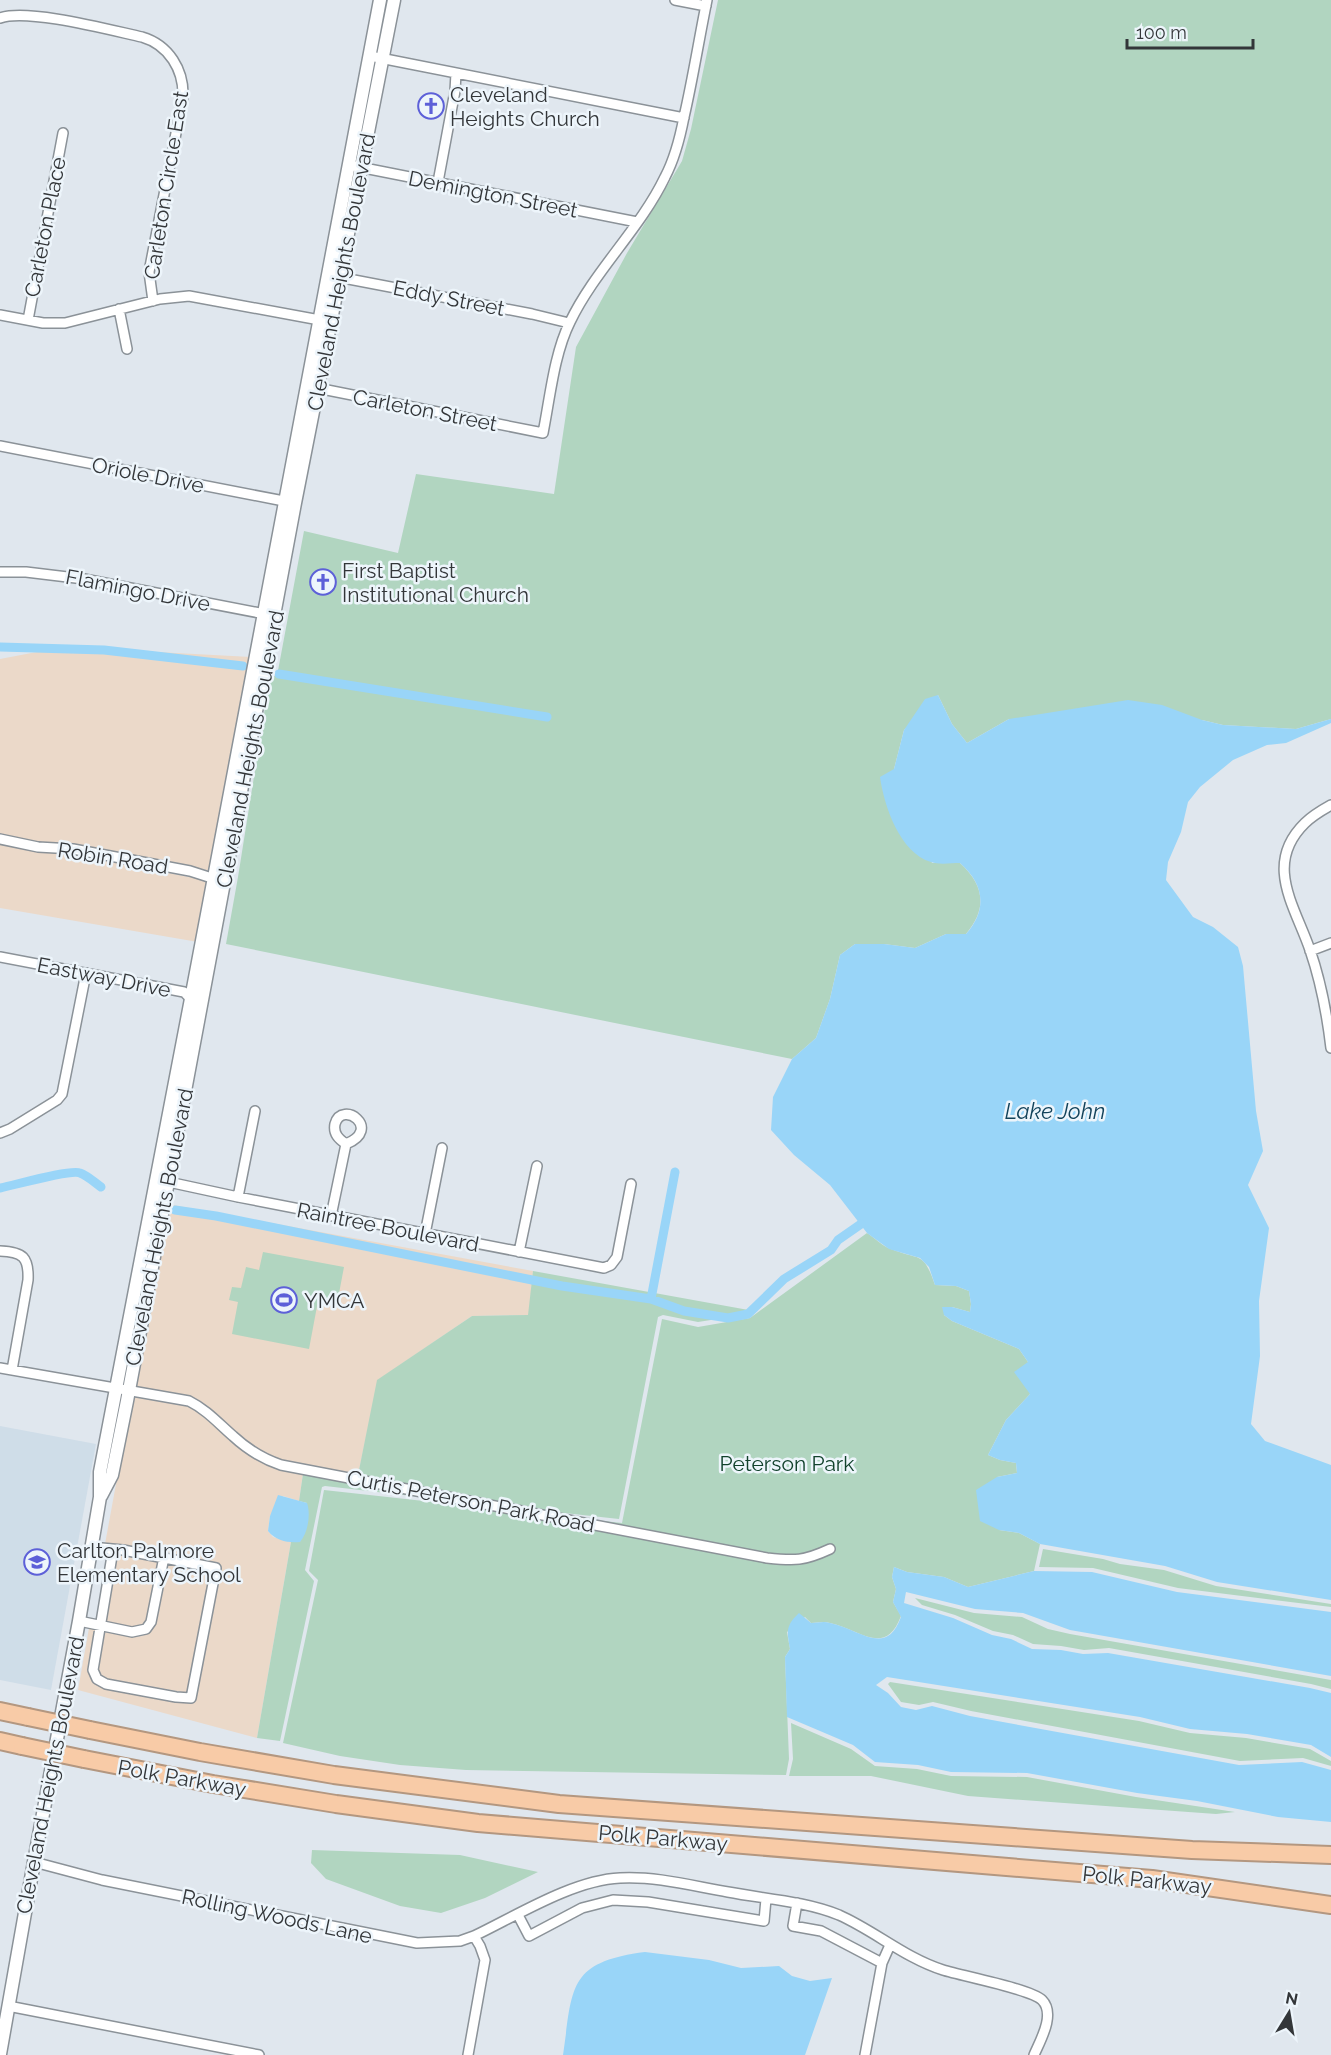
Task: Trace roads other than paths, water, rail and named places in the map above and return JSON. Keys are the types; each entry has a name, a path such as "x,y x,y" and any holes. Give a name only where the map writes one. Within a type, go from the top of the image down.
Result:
{"highway":[{"name":"Polk Parkway","path":"10,1713 201,1752 334,1775 559,1804 1192,1850 1331,1855"},
{"name":"Polk Parkway","path":"0,1741 84,1760 224,1786 478,1823 1152,1878 1331,1905"}],"street":[{"name":"Cleveland Heights Boulevard","path":"376,58 380,0"},
{"name":"Cleveland Heights Boulevard","path":"100,1497 112,1476 129,1391 192,999 219,880 376,58 394,0"},
{"path":"569,323 593,283 656,194 679,142 706,3 675,0"},
{"name":"Carleton Circle East","path":"0,18 7,15 28,15 151,40 164,48 180,72 183,98 149,272 153,301"},
{"path":"376,58 684,118"},
{"path":"438,182 455,91 456,73"},
{"name":"Carleton Place","path":"28,320 63,133"},
{"name":"Demington Street","path":"355,167 637,222"},
{"name":"Eddy Street","path":"334,276 569,323"},
{"path":"0,315 43,323 65,322 153,301 189,296 325,321"},
{"path":"119,309 127,349"},
{"name":"Carleton Street","path":"312,387 543,433 554,375 569,323"},
{"name":"Oriole Drive","path":"0,446 290,502"},
{"name":"Flamingo Drive","path":"0,572 26,572 84,579 269,615"},
{"path":"1331,805 1306,822 1295,834 1284,864 1288,898 1310,951 1326,1010 1331,1048"},
{"name":"Robin Road","path":"0,839 38,847 73,849 219,880"},
{"name":"Cleveland Heights Boulevard","path":"0,2054 3,2024 79,1621 100,1497 99,1472 201,1010 219,880"},
{"path":"1310,951 1331,943"},
{"name":"Eastway Drive","path":"0,957 184,992 201,1010"},
{"path":"0,1133 57,1100 62,1094 86,973"},
{"path":"237,1197 255,1111"},
{"path":"331,1216 346,1144"},
{"path":"425,1234 442,1148"},
{"path":"519,1252 537,1166"},
{"name":"Raintree Boulevard","path":"162,1181 604,1268 616,1259 631,1184"},
{"path":"0,1251 12,1251 22,1255 29,1268 12,1370"},
{"name":"Curtis Peterson Park Road","path":"0,1368 189,1401 199,1406 252,1451 281,1465 767,1558 791,1561 808,1559 830,1549"},
{"path":"91,1547 113,1550 164,1557 216,1568 191,1698 105,1684 97,1679 93,1671 113,1550"},
{"path":"79,1621 132,1632 140,1632 149,1626 164,1557"},
{"name":"Rolling Woods Lane","path":"34,1862 102,1880 417,1943 460,1941 584,1885 618,1878 650,1879 797,1903 840,1916 931,1966 1017,1989 1041,1998 1046,2004 1047,2013 1045,2028 1034,2055"},
{"path":"518,1915 529,1936 582,1908 613,1900 648,1902 764,1921 766,1899"},
{"path":"797,1903 793,1926 821,1931 882,1963"},
{"path":"468,2055 485,1960 474,1936"},
{"path":"865,2055 882,1963 890,1945"},
{"path":"8,2006 259,2055"}],"water":[{"name":"Lake John","path":"938,695 952,724 967,743 1009,719 1128,700 1162,705 1223,725 1296,729 1331,719 1331,723 1286,743 1267,745 1233,760 1200,787 1188,802 1181,832 1168,862 1166,880 1193,917 1213,927 1238,947 1243,966 1256,1111 1263,1151 1248,1185 1269,1228 1259,1301 1260,1356 1251,1424 1265,1441 1331,1465 1331,1600 1217,1582 1165,1566 1040,1544 1019,1533 999,1530 980,1521 976,1490 997,1477 1017,1473 1016,1463 988,1455 1006,1420 1030,1394 1014,1372 1028,1362 1019,1349 952,1321 944,1315 942,1307 970,1312 969,1291 956,1286 935,1285 929,1267 920,1258 889,1249 867,1233 830,1185 794,1155 771,1130 773,1097 792,1059 816,1038 830,999 840,955 855,944 884,944 915,948 946,934 966,934 978,915 980,897 978,888 968,871 960,863 931,862 920,857 911,849 895,827 882,789 880,777 894,769 904,730 925,699"},
{"path":"278,1495 307,1503 308,1523 300,1542 282,1541 268,1531 270,1516"},
{"path":"894,1567 907,1572 944,1577 968,1587 1034,1571 1092,1572 1177,1592 1331,1612 1331,1676 1070,1630 1023,1613 975,1609 906,1592 904,1603 953,1618 1032,1649 1061,1650 1083,1654 1108,1653 1331,1693 1331,1757 1311,1745 1247,1734 1190,1729 1140,1717 887,1677 876,1685 888,1693 901,1707 916,1710 932,1706 970,1716 1239,1765 1302,1762 1331,1770 1331,1822 1278,1817 1027,1773 951,1772 918,1765 875,1762 853,1745 787,1717 785,1657 790,1649 788,1634 791,1622 799,1613 811,1623 828,1622 871,1638 888,1636 895,1629 901,1617 893,1602 896,1589 892,1577"},
{"path":"645,1952 709,1960 741,1968 779,1966 792,1976 810,1981 832,1978 805,2055 563,2055 569,2012 578,1982 587,1971 601,1963"}],"waterway":[{"path":"0,647 104,650 243,666"},
{"path":"279,674 547,717"},
{"path":"0,1188 75,1172 86,1176 101,1187"},
{"path":"651,1299 675,1172"},
{"path":"175,1210 216,1216 562,1286 651,1299 684,1311 728,1318 748,1314 784,1279 831,1250 838,1240 861,1224"}],"place":[{"name":"Cleveland Heights Church","path":"431,106"},
{"name":"First Baptist Institutional Church","path":"323,582"},
{"name":"YMCA","path":"284,1300"},
{"name":"Carlton Palmore Elementary School","path":"37,1562"}],"park label":[{"name":"Peterson Park","path":"787,1463"}]}
